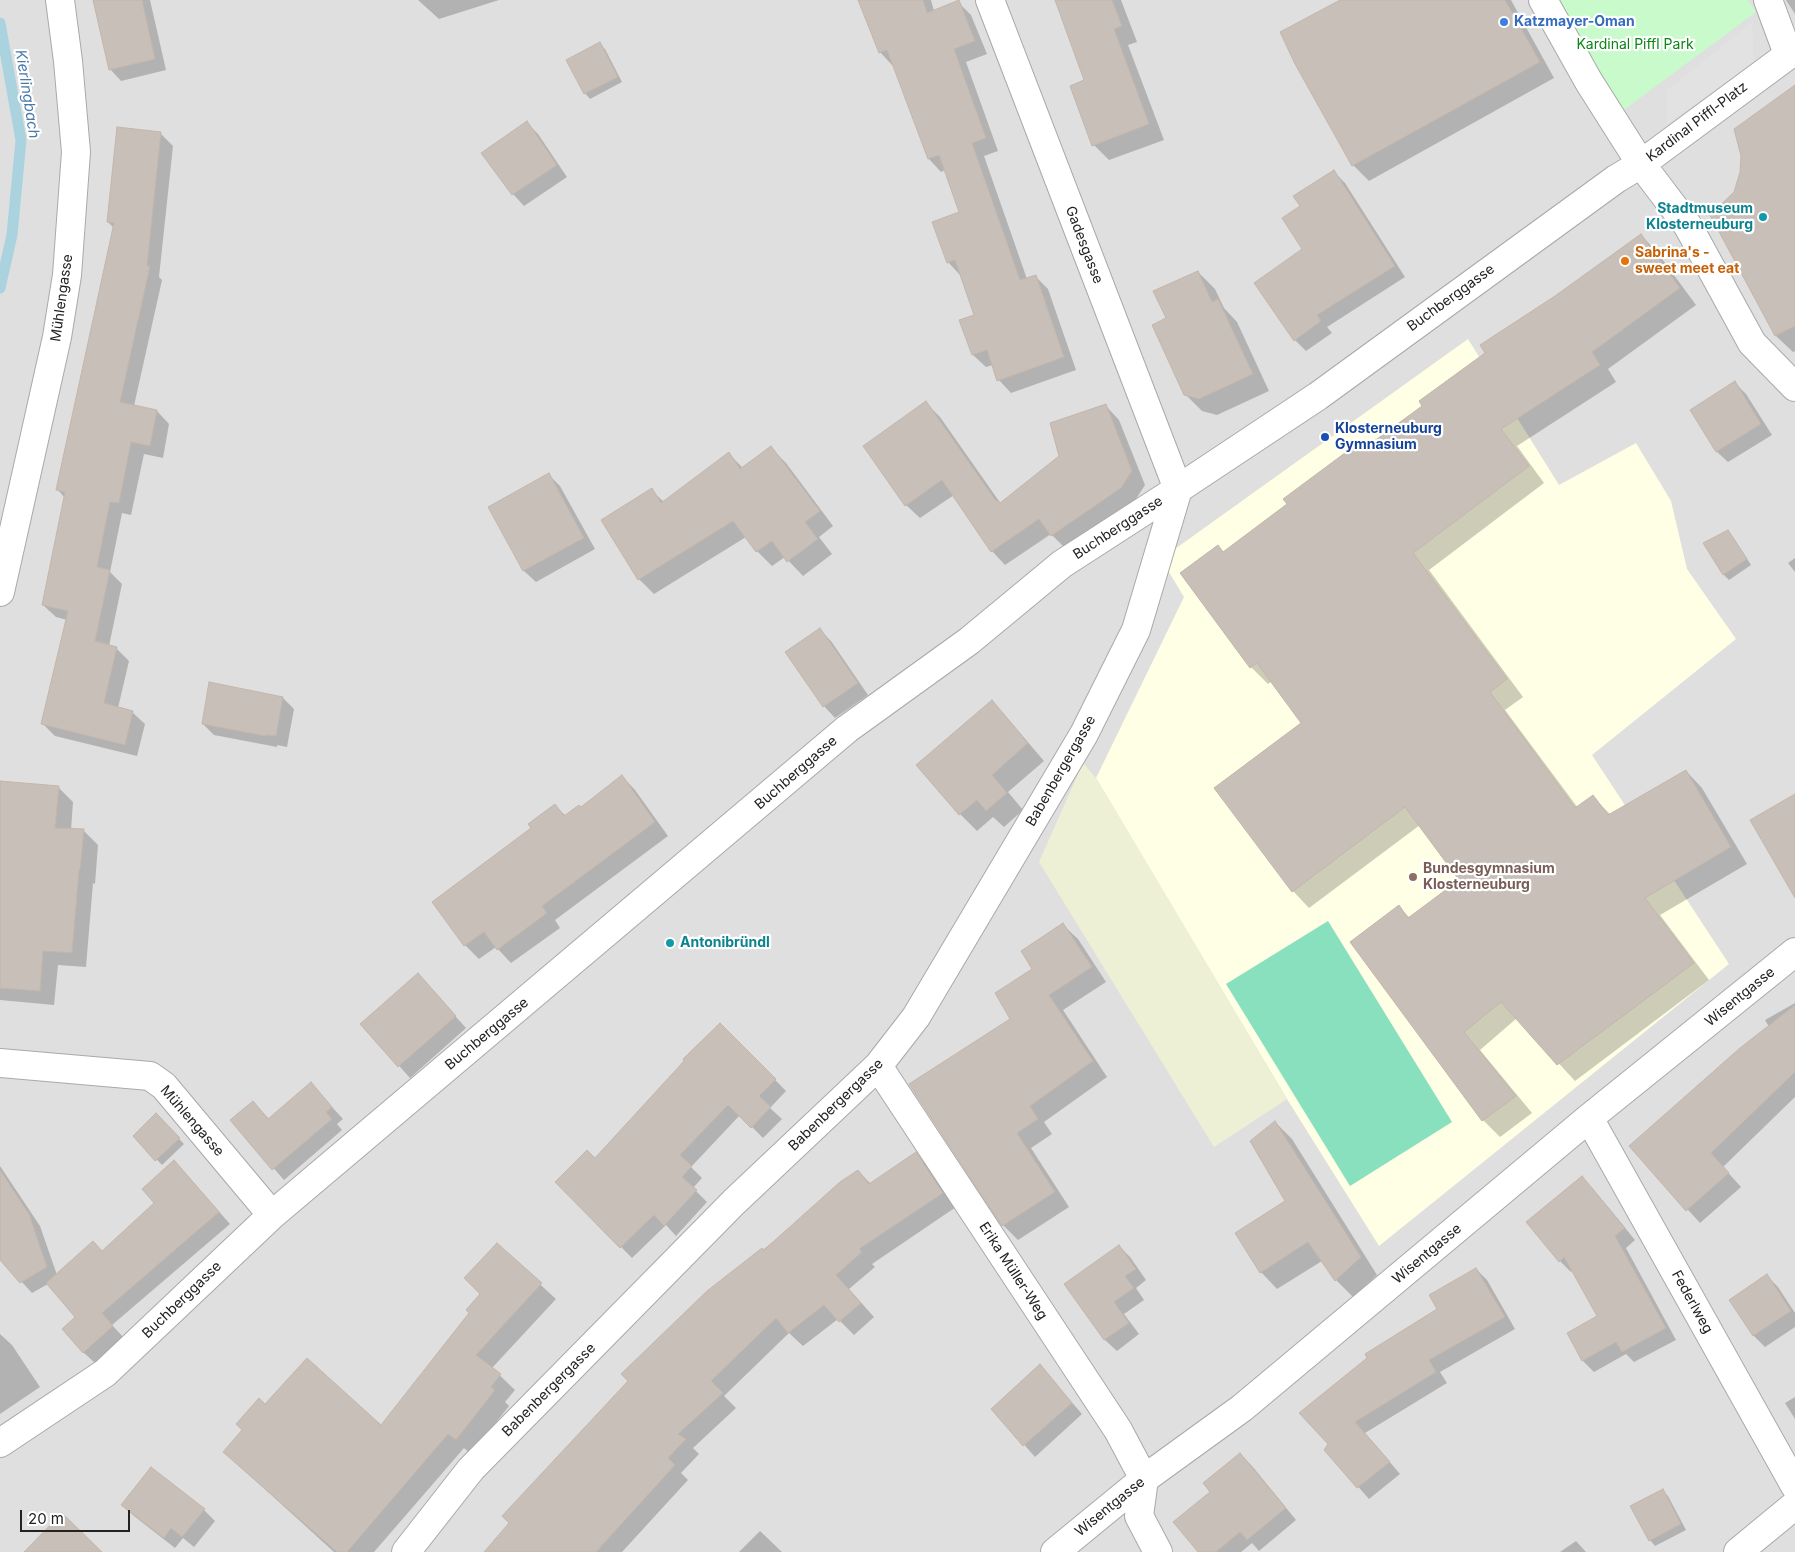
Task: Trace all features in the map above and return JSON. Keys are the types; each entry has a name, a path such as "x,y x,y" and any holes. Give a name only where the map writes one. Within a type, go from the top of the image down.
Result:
{"street":[{"name":"Mühlengasse","path":"0,592 57,338 67,275 76,152 68,61 60,0"},
{"name":"Gadesgasse","path":"990,0 1178,489"},
{"name":"Kardinal Piffl-Platz","path":"1543,0 1589,82 1641,164 1792,52 1768,0"},
{"name":"Buchberggasse","path":"0,1443 105,1373 272,1215 847,729 969,641 1062,564 1318,396 1616,179 1641,164"},
{"path":"1641,164 1688,226 1752,344 1795,387"},
{"name":"Babenbergergasse","path":"406,1552 471,1469 734,1202 878,1066 916,1017 1084,734 1136,630 1178,489"},
{"name":"Wisentgasse","path":"1055,1552 1144,1479 1242,1408 1589,1118 1795,952"},
{"name":"Mühlengasse","path":"0,1063 150,1076 164,1086 272,1215"},
{"name":"Erika Müller-Weg","path":"878,1066 1118,1430 1144,1479"},
{"name":"Federlweg","path":"1589,1118 1795,1486"},
{"path":"1144,1479 1139,1516 1158,1552"},
{"path":"1738,1552 1795,1505"}],"shaded area":[{"path":"0,0 1795,0 1795,1552 0,1552"},
{"path":"1752,22 1754,62 1667,124 1667,90"},
{"name":"Bundesgymnasium Klosterneuburg","path":"1468,339 1559,485 1636,443 1671,501 1687,569 1736,639 1592,755 1729,964 1379,1246 1287,1099 1096,778 1184,597 1161,559"},
{"path":"1083,763 1096,778 1287,1099 1214,1147 1039,862"}],"green space":[{"name":"Kardinal Piffl Park","path":"1559,0 1748,0 1756,12 1621,112"},
{"path":"1328,921 1452,1122 1350,1186 1226,984"}],"building":[{"path":"93,0 142,0 155,59 109,70"},
{"path":"858,0 923,0 927,13 959,0 975,41 954,49 986,138 972,143 1020,280 1036,275 1064,357 997,381 987,350 972,355 959,320 974,315 955,260 947,263 932,222 959,212 939,155 928,159 887,50 879,53"},
{"path":"1055,0 1112,0 1122,26 1114,29 1149,124 1092,146 1070,86 1084,80"},
{"path":"1340,0 1505,0 1540,62 1352,166 1295,64 1280,32"},
{"path":"600,42 618,77 584,94 566,60"},
{"path":"1795,85 1795,326 1775,336 1710,215 1734,192 1740,172 1741,156 1734,129"},
{"path":"527,121 557,165 512,195 481,153"},
{"path":"117,127 161,132 147,266 150,266 120,402 157,410 150,446 131,442 119,503 110,502 97,567 110,570 95,641 117,647 104,703 133,711 125,745 41,724 68,611 42,605 65,492 56,490 114,223 107,222"},
{"path":"1334,170 1395,266 1317,315 1321,321 1294,341 1254,283 1302,249 1282,218 1300,206 1293,196"},
{"path":"1641,234 1680,288 1592,352 1600,365 1501,429 1529,466 1413,553 1507,679 1490,692 1575,808 1593,795 1608,815 1686,770 1731,847 1645,898 1694,963 1557,1065 1501,1002 1464,1032 1516,1096 1482,1121 1350,942 1399,905 1408,918 1459,880 1405,807 1292,892 1214,788 1301,723 1257,663 1250,668 1180,573 1218,545 1223,552 1287,504 1283,499 1357,444 1362,450 1422,406 1419,401 1485,353 1480,345 1555,296"},
{"path":"1198,271 1212,302 1218,299 1253,374 1199,399 1184,395 1152,325 1166,318 1153,291"},
{"path":"1735,381 1761,424 1716,452 1690,410"},
{"path":"926,401 996,501 998,500 1000,503 1059,456 1050,423 1106,404 1132,471 1121,488 1051,536 1039,519 991,552 942,480 905,506 863,446"},
{"path":"771,446 820,511 805,522 818,539 787,562 772,541 756,552 733,521 638,580 601,520 652,488 661,503 729,452 740,469"},
{"path":"549,473 584,538 523,571 488,507"},
{"path":"1728,530 1747,559 1723,575 1703,543"},
{"path":"820,628 858,683 823,707 785,652"},
{"path":"209,682 283,697 276,736 265,736 202,724"},
{"path":"992,700 1028,743 992,775 1007,793 986,811 977,800 959,815 916,765"},
{"path":"622,775 655,822 542,906 547,913 497,950 484,932 464,946 432,902 531,828 528,824 555,804 564,816 579,805 581,807"},
{"path":"0,781 59,786 55,828 84,829 72,953 43,951 40,991 0,988"},
{"path":"1795,794 1795,898 1750,820"},
{"path":"1063,923 1092,967 1049,995 1093,1061 1030,1106 1038,1119 1017,1133 1055,1192 1002,1226 909,1084 1010,1019 995,993 1032,969 1021,951"},
{"path":"418,973 456,1016 398,1067 360,1024"},
{"path":"1795,1005 1795,1072 1711,1153 1729,1173 1686,1211 1629,1146 1740,1048"},
{"path":"720,1023 776,1079 759,1096 771,1107 751,1128 728,1105 680,1155 692,1166 682,1177 697,1190 664,1226 654,1215 620,1248 555,1182 587,1150 595,1158 684,1061 683,1059"},
{"path":"311,1082 332,1107 326,1112 332,1119 272,1170 230,1120 253,1101 268,1119"},
{"path":"156,1113 180,1138 155,1161 133,1136"},
{"path":"1275,1121 1361,1257 1335,1281 1308,1242 1260,1273 1235,1233 1285,1201 1250,1141"},
{"path":"916,1152 943,1193 859,1249 862,1252 836,1275 861,1303 839,1322 824,1305 788,1333 776,1318 711,1381 723,1393 678,1434 686,1439 668,1458 675,1465 596,1552 484,1552 509,1523 502,1516 628,1381 621,1374 707,1291 762,1248 764,1250 840,1182 858,1170 869,1184"},
{"path":"174,1160 219,1212 102,1313 113,1326 83,1353 62,1329 75,1317 46,1283 93,1241 102,1251 154,1203 142,1189"},
{"path":"0,1170 29,1214 47,1267 20,1283 0,1260"},
{"path":"1582,1176 1625,1228 1615,1236 1666,1328 1622,1352 1616,1342 1582,1361 1567,1333 1597,1316 1564,1257 1559,1262 1526,1222"},
{"path":"497,1243 542,1283 476,1355 501,1374 491,1387 495,1390 456,1440 448,1434 347,1552 337,1552 223,1452 242,1430 236,1424 259,1398 265,1404 307,1358 381,1425 469,1313 466,1310 480,1294 464,1278"},
{"path":"1119,1245 1136,1269 1125,1276 1134,1288 1114,1302 1129,1323 1104,1340 1064,1284"},
{"path":"1476,1268 1505,1317 1429,1360 1436,1372 1355,1422 1390,1462 1357,1488 1324,1450 1328,1444 1299,1413 1367,1358 1365,1354 1437,1309 1429,1295"},
{"path":"1767,1274 1791,1311 1753,1336 1729,1300"},
{"path":"1040,1364 1072,1403 1023,1446 991,1409"},
{"path":"1240,1453 1286,1508 1247,1540 1240,1532 1216,1552 1198,1552 1173,1522 1210,1492 1203,1483"},
{"path":"151,1467 205,1509 182,1537 171,1528 164,1538 121,1505"},
{"path":"1663,1489 1681,1524 1649,1541 1630,1506"},
{"path":"62,1513 102,1552 24,1552"}],"waterway":[{"name":"Kierlingbach","path":"0,23 21,140 12,235 0,288"}],"place":[{"name":"Katzmayer-Oman","path":"1504,22"},
{"name":"Stadtmuseum Klosterneuburg","path":"1763,217"},
{"name":"Sabrina's - sweet meet eat","path":"1625,261"},
{"name":"Klosterneuburg Gymnasium","path":"1325,437"},
{"name":"Bundesgymnasium Klosterneuburg","path":"1413,877"},
{"name":"Antonibründl","path":"670,943"}]}
